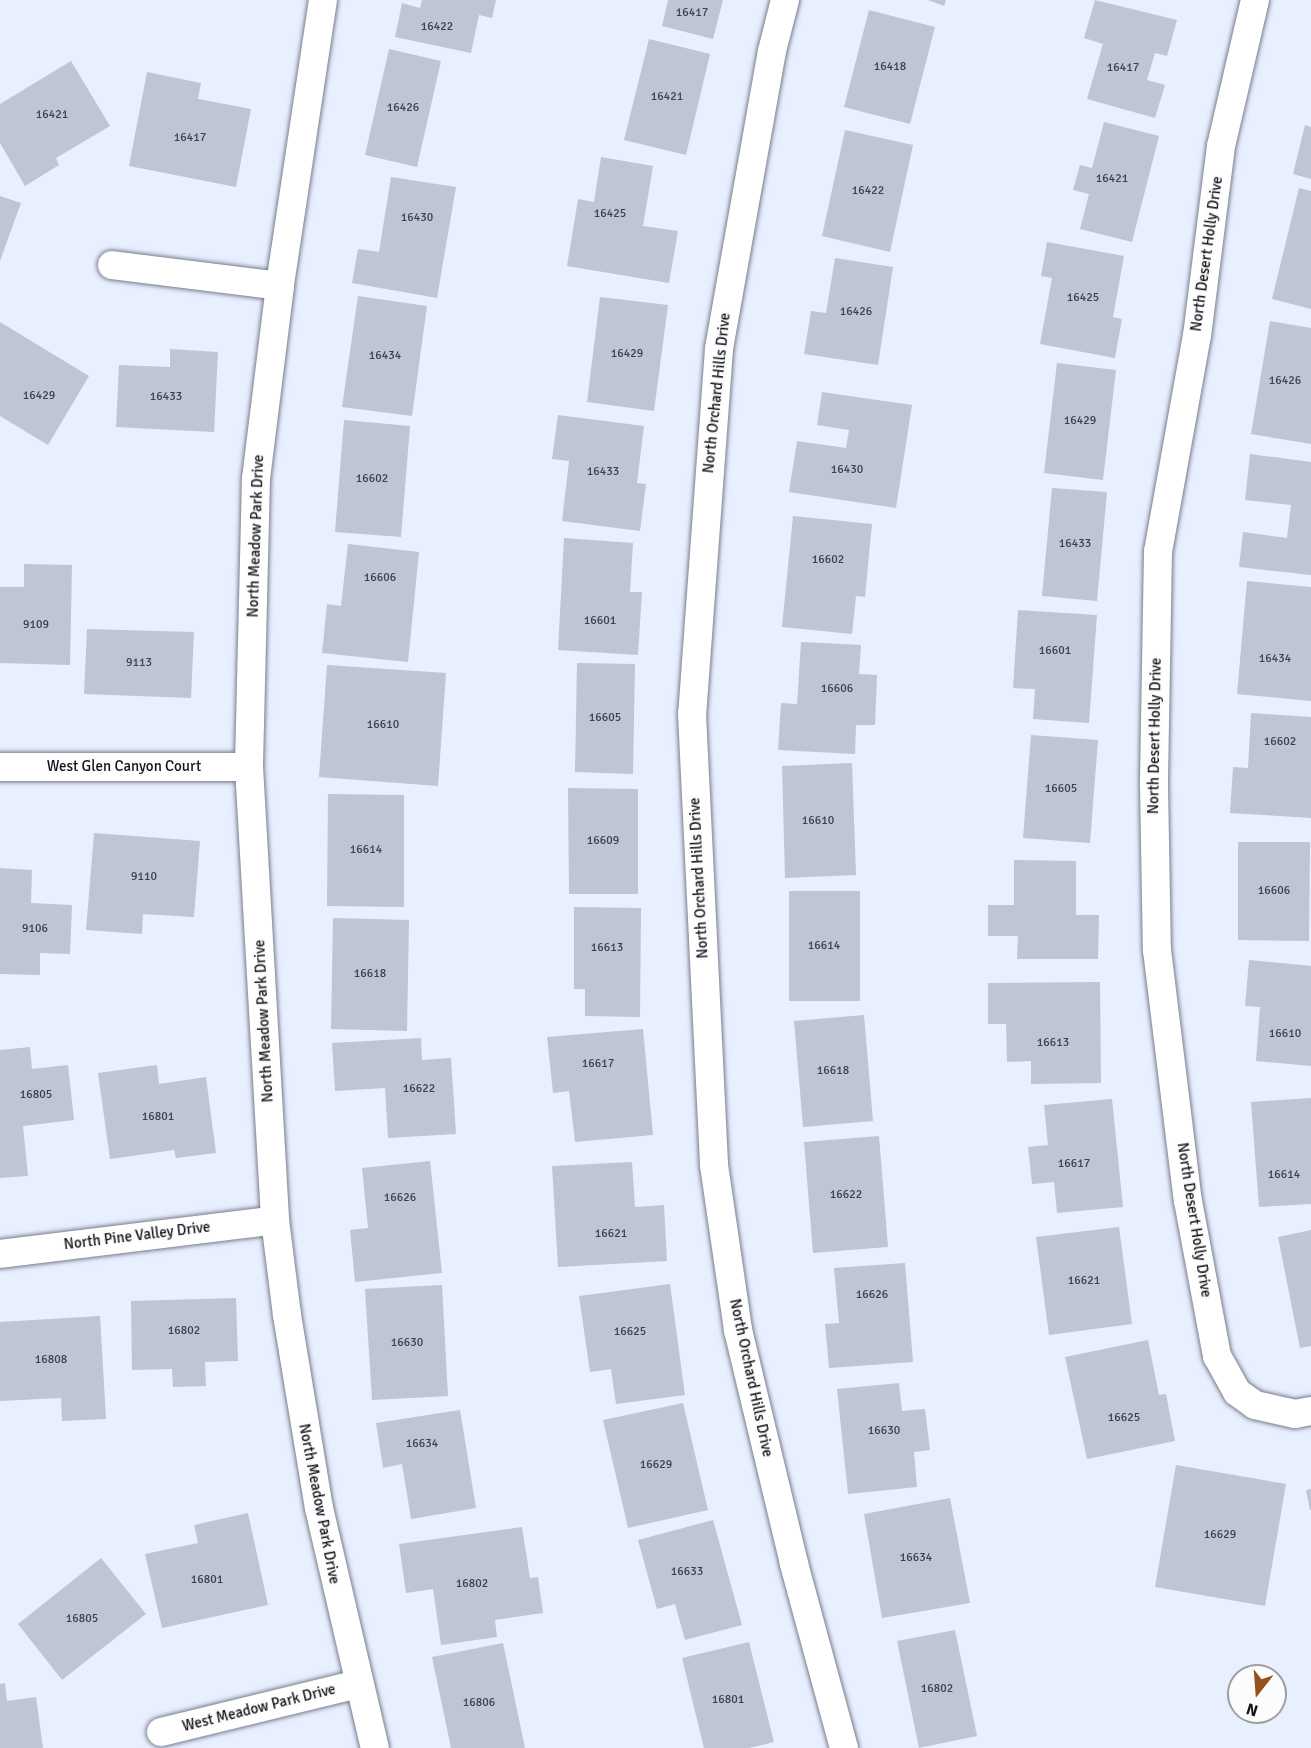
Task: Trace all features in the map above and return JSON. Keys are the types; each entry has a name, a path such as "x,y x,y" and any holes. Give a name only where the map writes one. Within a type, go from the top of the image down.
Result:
{"street":[{"name":"North Meadow Park Drive","path":"323,0 280,286 256,478 249,767 275,1220 302,1420 358,1684 375,1748"},
{"name":"North Orchard Hills Drive","path":"785,0 772,51 719,349 692,714 714,1165 736,1318 794,1564 844,1748"},
{"name":"North Desert Holly Drive","path":"1255,0 1221,146 1197,335 1158,551 1154,785 1157,950 1188,1201 1217,1356 1237,1392 1255,1405 1295,1414 1311,1411"},
{"path":"112,265 280,286"},
{"name":"West Glen Canyon Court","path":"0,767 249,767"},
{"name":"North Pine Valley Drive","path":"0,1254 275,1220"},
{"name":"West Meadow Park Drive","path":"160,1732 358,1684"}],"building":[{"path":"422,0 496,0 492,18 479,15 471,53 395,37 402,3 420,8"},
{"path":"668,0 723,0 713,39 662,26"},
{"path":"928,0 946,0 944,6"},
{"path":"1095,0 1177,20 1167,56 1155,53 1147,80 1165,85 1155,118 1087,99 1103,44 1084,38"},
{"path":"869,10 935,27 910,124 844,107"},
{"path":"649,39 710,54 686,155 624,140"},
{"path":"389,49 441,61 417,167 365,155"},
{"path":"71,61 110,126 56,158 59,165 25,186 0,143 0,104"},
{"path":"147,72 201,83 198,99 251,109 236,187 129,166"},
{"path":"1104,122 1159,136 1132,242 1080,229 1089,194 1073,190 1080,165 1092,168"},
{"path":"1305,125 1311,127 1311,179 1293,174"},
{"path":"845,130 913,145 890,252 822,236"},
{"path":"601,157 653,166 643,226 678,231 669,283 567,266 578,199 594,202"},
{"path":"391,177 456,187 437,298 352,283 358,249 379,252"},
{"path":"1299,188 1311,191 1311,309 1272,299"},
{"path":"0,196 21,203 0,261"},
{"path":"1047,242 1124,256 1113,317 1122,319 1115,358 1040,344 1052,278 1041,276"},
{"path":"835,258 893,267 878,365 804,354 811,311 826,313"},
{"path":"358,296 427,306 412,416 342,407"},
{"path":"600,297 668,305 654,411 587,402"},
{"path":"1270,321 1311,328 1311,444 1251,434"},
{"path":"0,322 89,376 48,445 0,416"},
{"path":"170,349 218,352 214,432 116,427 119,365 170,367"},
{"path":"1057,363 1116,370 1103,480 1044,473"},
{"path":"822,392 912,405 896,508 789,492 797,441 846,448 849,430 817,425"},
{"path":"558,415 644,426 637,483 646,484 640,531 562,521 569,461 552,459"},
{"path":"344,420 410,426 401,537 335,532"},
{"path":"1250,454 1311,462 1311,575 1239,567 1243,532 1287,538 1291,505 1245,500"},
{"path":"1052,488 1107,492 1097,601 1042,596"},
{"path":"793,516 872,524 865,597 856,596 852,634 782,627"},
{"path":"564,538 633,543 630,592 642,592 638,655 558,650"},
{"path":"348,544 419,552 408,662 322,653 327,604 341,606"},
{"path":"24,564 72,565 70,665 0,663 0,587 24,587"},
{"path":"1247,581 1311,587 1311,701 1237,694"},
{"path":"1018,610 1097,615 1089,723 1033,719 1035,689 1013,688"},
{"path":"87,629 194,632 191,698 84,694"},
{"path":"801,642 861,645 859,674 877,675 875,725 856,725 855,754 778,750 781,703 797,704"},
{"path":"577,663 635,664 633,774 575,772"},
{"path":"327,665 446,673 438,786 319,777"},
{"path":"1251,713 1311,717 1311,818 1230,813 1233,767 1248,768"},
{"path":"1031,735 1098,740 1090,843 1023,838"},
{"path":"852,763 856,875 785,878 782,766"},
{"path":"568,788 638,789 638,894 569,894"},
{"path":"328,794 404,795 404,907 327,906"},
{"path":"94,833 200,841 194,917 143,914 142,934 86,930"},
{"path":"1238,842 1310,842 1309,941 1238,940"},
{"path":"1014,860 1076,861 1076,915 1099,915 1098,959 1017,959 1018,936 988,936 988,905 1014,905"},
{"path":"0,868 32,870 31,903 72,905 70,954 40,953 40,975 0,974"},
{"path":"789,891 860,891 860,1001 789,1001"},
{"path":"574,907 641,908 640,1017 585,1016 585,989 574,989"},
{"path":"333,918 409,920 407,1031 331,1029"},
{"path":"1249,960 1311,966 1311,1066 1256,1061 1260,1007 1245,1006"},
{"path":"1100,982 1101,1083 1031,1084 1031,1061 1007,1062 1006,1024 988,1024 988,983"},
{"path":"864,1015 873,1121 803,1127 794,1021"},
{"path":"643,1029 653,1135 575,1142 569,1091 553,1093 547,1037"},
{"path":"421,1038 422,1060 451,1058 456,1134 388,1138 385,1088 335,1091 332,1043"},
{"path":"30,1047 32,1069 68,1065 74,1120 23,1126 28,1176 0,1178 0,1050"},
{"path":"157,1065 159,1084 206,1077 216,1153 176,1158 174,1150 110,1159 98,1073"},
{"path":"1311,1098 1311,1204 1259,1207 1251,1102"},
{"path":"1112,1099 1123,1207 1057,1213 1054,1182 1032,1184 1028,1147 1048,1145 1044,1105"},
{"path":"879,1136 888,1247 813,1253 804,1142"},
{"path":"430,1161 442,1273 355,1282 350,1230 368,1228 362,1168"},
{"path":"632,1162 635,1207 664,1205 667,1261 558,1267 552,1166"},
{"path":"1119,1227 1132,1324 1049,1335 1036,1237"},
{"path":"1311,1230 1311,1346 1300,1348 1278,1237"},
{"path":"905,1263 913,1362 829,1368 825,1324 839,1323 834,1268"},
{"path":"670,1284 685,1395 616,1404 611,1369 590,1372 579,1296"},
{"path":"442,1285 448,1396 372,1400 365,1289"},
{"path":"236,1298 238,1361 205,1362 206,1386 173,1387 172,1369 132,1370 131,1301"},
{"path":"100,1316 106,1419 62,1421 61,1398 0,1401 0,1322"},
{"path":"1148,1340 1159,1395 1166,1394 1175,1441 1087,1459 1065,1357"},
{"path":"899,1383 902,1411 925,1409 930,1450 914,1452 917,1487 848,1494 837,1389"},
{"path":"683,1403 708,1510 628,1528 603,1420"},
{"path":"460,1410 476,1508 411,1519 402,1464 383,1468 376,1423"},
{"path":"1176,1465 1286,1484 1265,1606 1155,1587"},
{"path":"1311,1489 1311,1510 1310,1510 1306,1490"},
{"path":"950,1498 970,1603 882,1618 864,1514"},
{"path":"248,1513 268,1605 162,1628 145,1554 198,1543 194,1525"},
{"path":"713,1520 742,1625 685,1640 675,1604 657,1609 638,1540"},
{"path":"522,1527 530,1578 538,1577 543,1613 495,1620 497,1637 441,1645 433,1589 406,1593 399,1544"},
{"path":"101,1558 146,1614 62,1680 18,1624"},
{"path":"955,1630 977,1736 919,1748 897,1641"},
{"path":"749,1642 774,1742 749,1748 704,1748 682,1658"},
{"path":"503,1643 525,1748 451,1748 432,1657"},
{"path":"5,1683 7,1701 36,1697 43,1748 0,1748 0,1684"}]}
